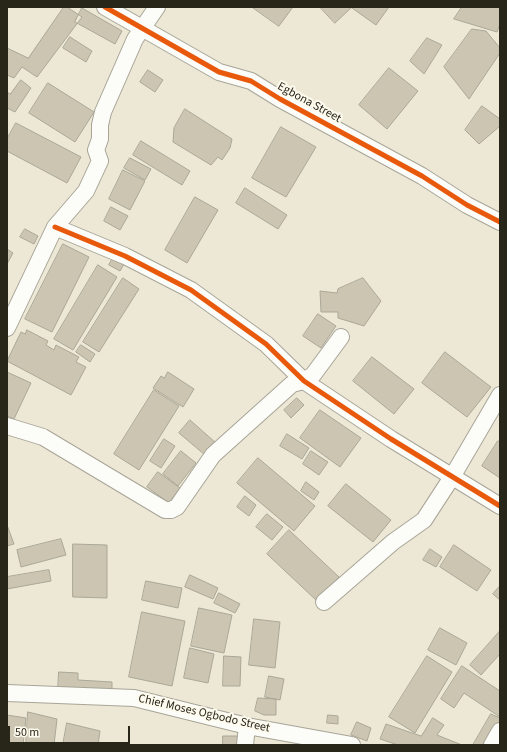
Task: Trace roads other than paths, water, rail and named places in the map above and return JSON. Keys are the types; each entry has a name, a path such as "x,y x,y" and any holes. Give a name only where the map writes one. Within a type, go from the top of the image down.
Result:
{"street":[{"name":"Egbona Street","path":"105,7 142,27 163,42 219,72 251,81 280,100 422,176 467,205 500,222"},
{"path":"7,328 55,227 86,191 100,161 96,150 100,139 100,125 103,112 135,39 142,27 158,7"},
{"path":"55,227 125,256 191,290 266,344 304,381 452,478 500,506"},
{"path":"7,426 43,437 165,510 171,510 177,507 213,455 292,384 304,381 313,374 341,337"},
{"path":"324,602 394,542 424,520 452,478 500,395"},
{"name":"Chief Moses Ogbodo Street","path":"7,693 134,698 247,726 352,745"},
{"path":"245,745 247,726"},
{"path":"492,745 500,731"}]}
